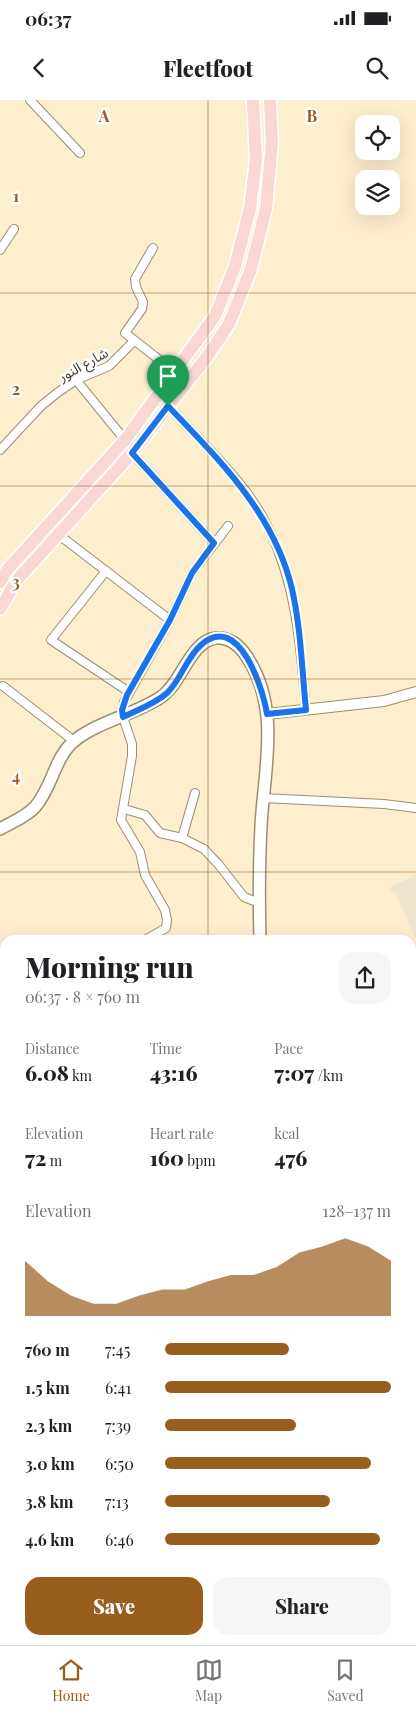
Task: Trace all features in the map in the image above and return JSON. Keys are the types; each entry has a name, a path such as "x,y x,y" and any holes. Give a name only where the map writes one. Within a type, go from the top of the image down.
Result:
{"main road":[{"path":"0,582 3,568 125,440 215,316 235,266 246,228 254,174 253,100"},
{"path":"0,609 17,580 132,453 207,357 229,324 251,269 263,226 272,142 270,100"},
{"path":"0,828 34,808 44,795 63,755 74,741 166,693 201,645 215,638 230,640 243,651 257,676 267,714 269,739 263,798 259,903 260,935"}],"street":[{"path":"30,100 80,153"},
{"path":"0,250 14,229"},
{"path":"154,248 136,279 136,287 143,306 125,333 175,372"},
{"name":"شارع النور","path":"0,450 41,406 76,380 109,366 134,341"},
{"path":"76,380 125,440"},
{"path":"157,398 168,406 243,487 278,546 295,603 306,710"},
{"path":"132,453 214,543"},
{"path":"154,935 166,928 166,914 159,896 145,875 140,852 123,826 121,814 124,809 132,756 132,744 123,717 124,702 170,620 192,573 228,526"},
{"path":"59,535 170,620"},
{"path":"106,571 51,640 129,692"},
{"path":"3,686 74,741"},
{"path":"267,714 384,701 416,692"},
{"path":"182,838 195,793"},
{"path":"263,798 384,804 416,808"},
{"path":"124,809 145,816 160,833 182,838 208,853 244,897 259,903"}],"shaded area":[{"path":"416,875 416,935 414,935 395,892 391,893 389,888"}],"route":[{"path":"168,406 243,487 257,507 278,546 288,574 295,603 306,710 267,714 257,676 250,661 243,651 230,640 215,638 201,645 196,650 166,693 153,702 123,717 122,710 127,695 175,611 192,573 214,543 132,453 168,406"}]}
